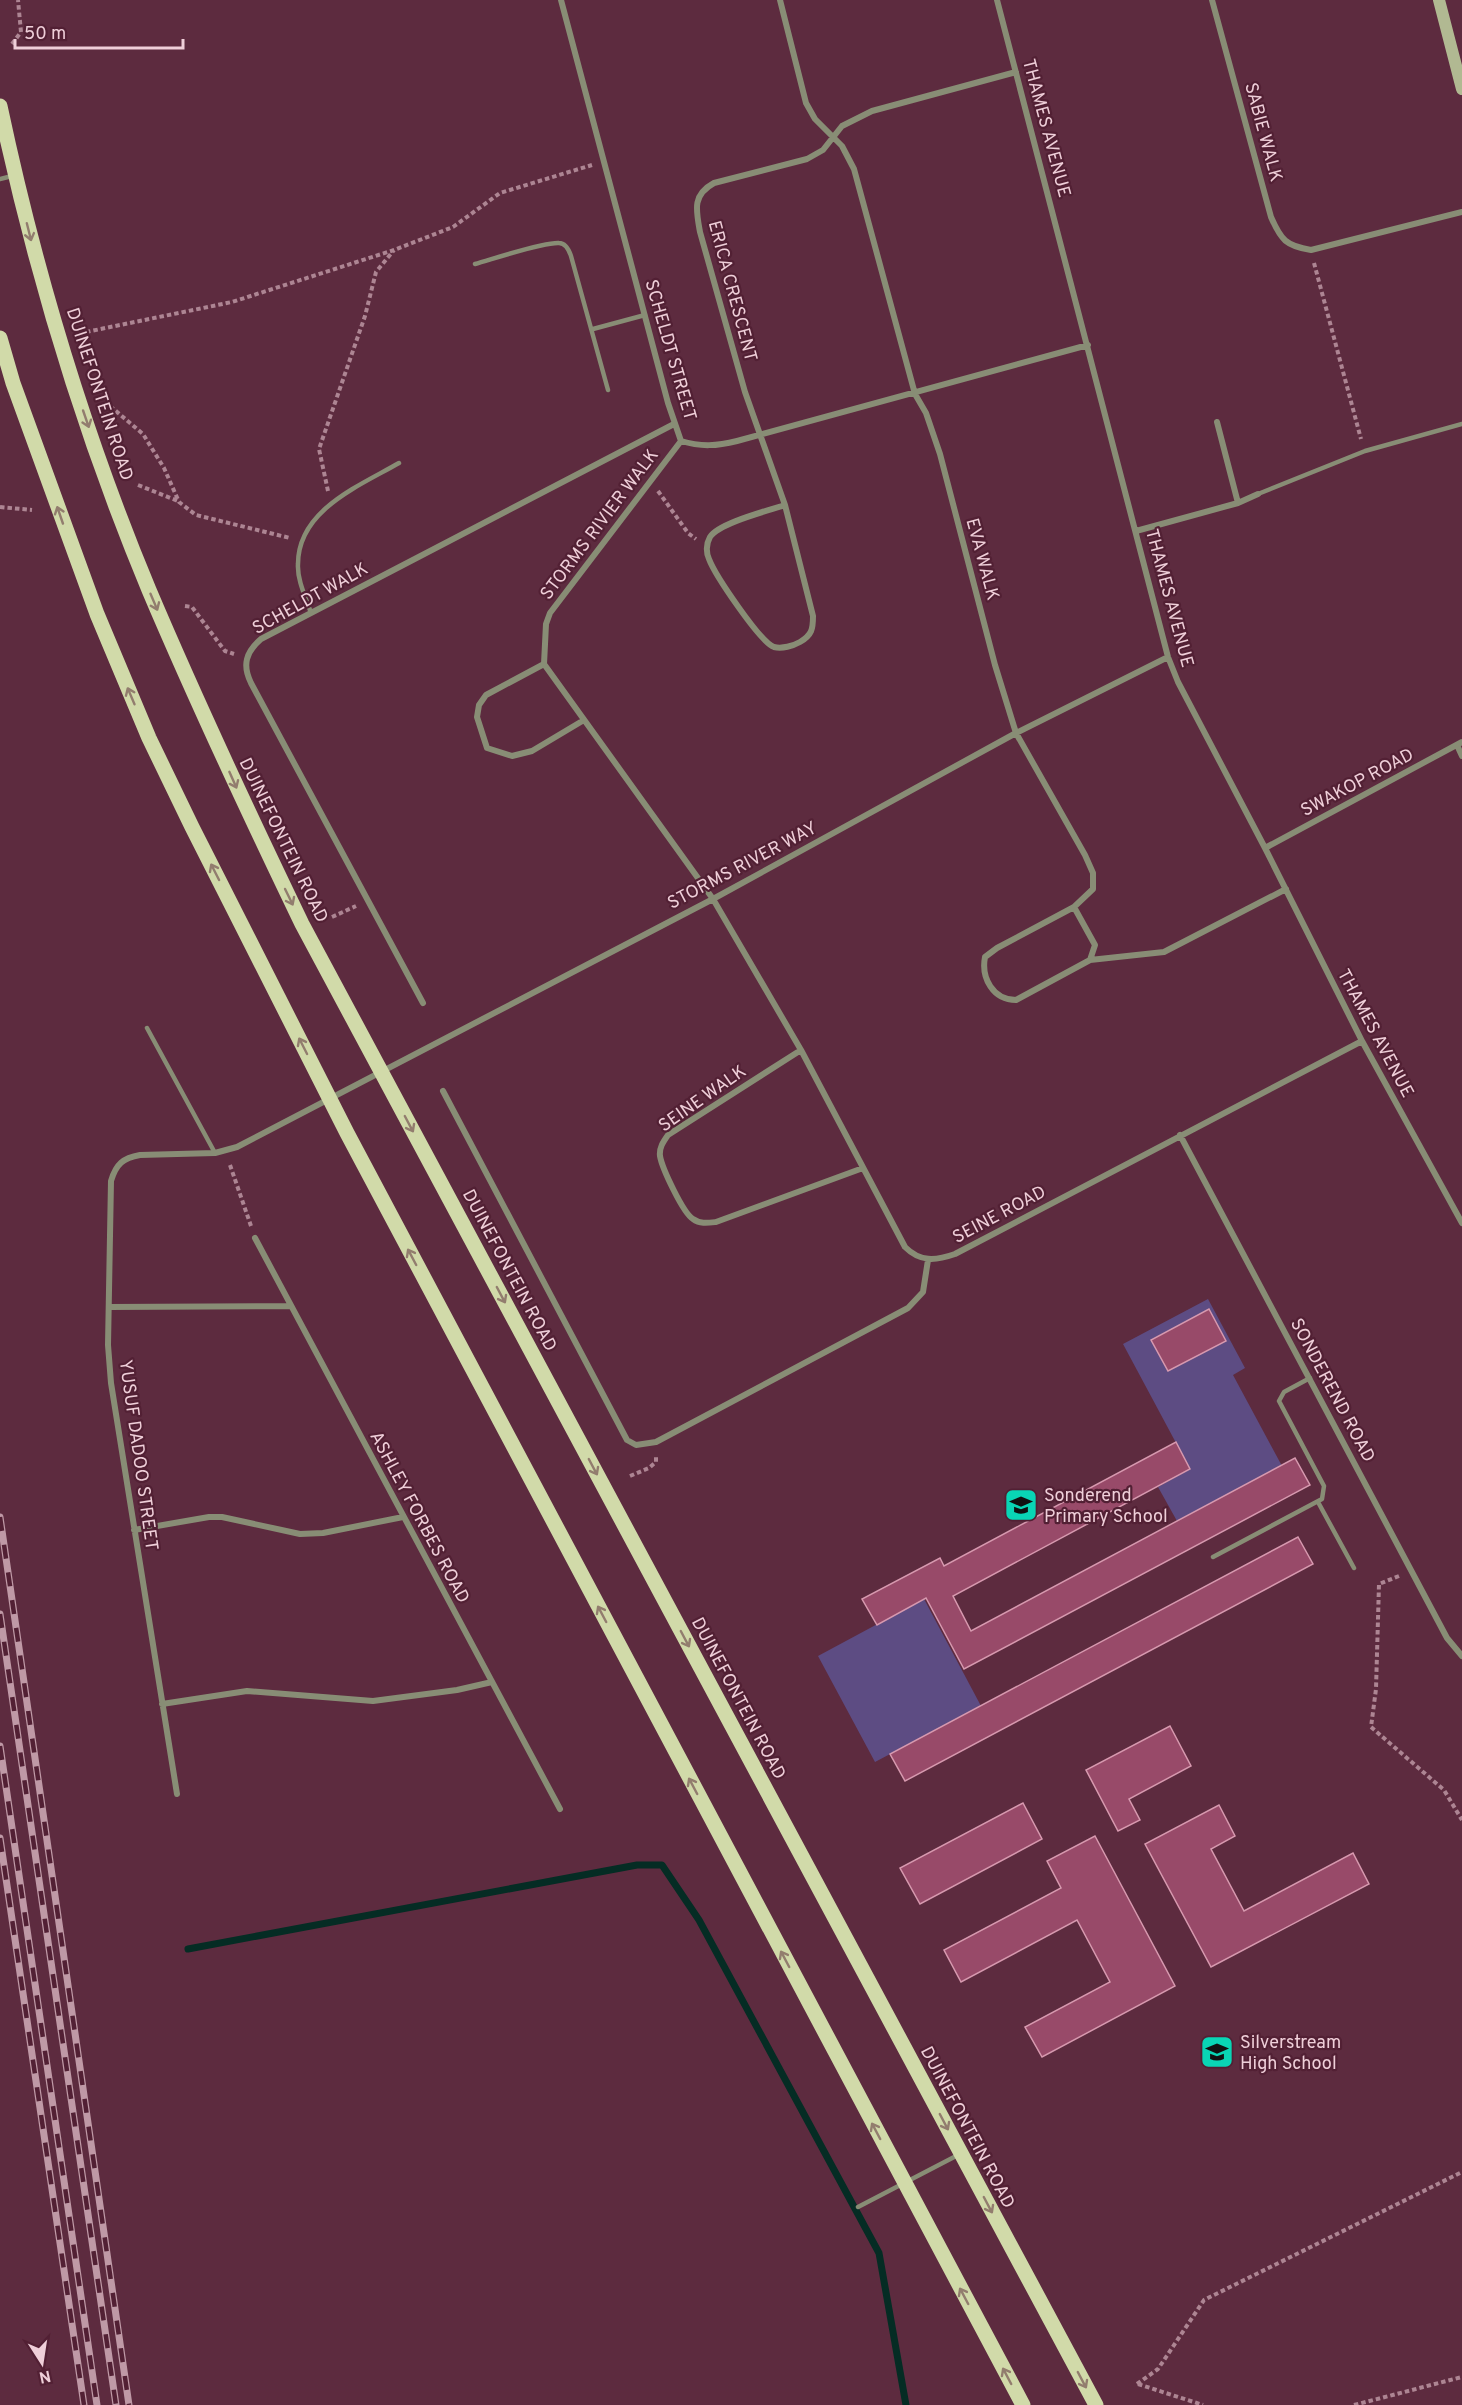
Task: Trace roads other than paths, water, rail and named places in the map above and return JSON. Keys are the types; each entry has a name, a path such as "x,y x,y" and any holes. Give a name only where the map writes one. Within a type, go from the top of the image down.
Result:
{"main road":[{"name":"DUINEFONTEIN ROAD","path":"0,106 7,177 39,268 71,377 110,489 149,589 245,806 302,924 1096,2405"},
{"path":"0,338 68,537 97,614 149,738 329,1099 1023,2405"}],"street":[{"name":"SCHELDT STREET","path":"561,0 674,424 681,441 697,446 716,446 1088,345"},
{"path":"780,0 806,103 815,119 842,146 854,169 915,393"},
{"name":"THAMES AVENUE","path":"997,0 1168,657 1190,708 1286,889 1362,1041 1462,1223"},
{"name":"SABIE WALK","path":"1212,0 1271,217 1286,242 1311,250 1462,212"},
{"path":"1439,0 1462,89"},
{"path":"833,138 842,126 872,111 1016,72"},
{"name":"ERICA CRESCENT","path":"759,435 700,232 697,203 705,189 714,183 807,159 822,150 833,138"},
{"name":"EVA WALK","path":"915,393 926,413 940,454 995,665 1016,734"},
{"path":"1217,423 1238,502"},
{"name":"SCHELDT WALK","path":"423,1003 247,675 246,658 251,648 261,639 674,424"},
{"path":"759,435 785,505 813,616 813,630 807,638 796,644 774,647 764,640 713,568 707,547 710,538 718,529 785,505"},
{"name":"STORMS RIVIER WALK","path":"544,664 546,624 550,614 681,441"},
{"path":"1136,531 1238,502 1258,494"},
{"name":"STORMS RIVER WAY","path":"329,1099 713,898 1016,734 1168,657"},
{"path":"443,1091 627,1440 636,1445 656,1442 908,1308 923,1292 928,1260 914,1256 905,1247 801,1050 713,898 544,664 486,695 479,705 477,717 487,748 512,756 531,751 584,720"},
{"path":"1016,734 1066,819 1093,873 1093,889 1074,907 997,948 985,957 983,970 997,996 1005,1000 1016,1000 1090,960 1164,952 1286,889"},
{"path":"1459,744 1462,756"},
{"name":"SWAKOP ROAD","path":"1265,849 1459,744"},
{"path":"1074,907 1095,945 1090,960"},
{"name":"SEINE ROAD","path":"928,1260 955,1254 1362,1041"},
{"name":"SEINE WALK","path":"801,1050 668,1135 661,1144 659,1155 663,1167 687,1214 704,1224 716,1222 863,1168"},
{"name":"YUSUF DADOO STREET","path":"177,1794 111,1383 108,1306 111,1181 119,1163 128,1158 140,1155 215,1153 237,1147 329,1099"},
{"name":"SONDEREND ROAD","path":"1180,1135 1447,1638 1462,1656"},
{"name":"ASHLEY FORBES ROAD","path":"255,1238 560,1809"},
{"path":"108,1306 290,1306"},
{"path":"134,1530 216,1517 300,1534 323,1533 403,1516"},
{"path":"162,1704 247,1691 373,1701 457,1690 492,1682"}],"lane":[{"path":"475,264 547,245 560,243 565,245 571,256 593,329 608,390"},
{"path":"593,329 645,315"},
{"path":"1258,494 1365,451 1462,424"},
{"path":"311,613 298,564 302,541 312,521 337,499 399,463"},
{"path":"147,1028 215,1153"},
{"path":"1214,1557 1318,1502 1324,1495 1324,1486 1279,1401 1284,1392 1310,1378"},
{"path":"1318,1502 1354,1568"},
{"path":"858,2207 960,2153"}],"waterway":[{"path":"188,1949 637,1865 662,1865 699,1920 879,2253 906,2405"}],"railway":[{"path":"0,1517 129,2405"},
{"path":"0,1614 116,2405"},
{"path":"0,1746 97,2405"},
{"path":"0,1838 84,2405"}],"place":[{"name":"Sonderend Primary School","path":"1021,1505"},
{"name":"Silverstream High School","path":"1217,2052"}]}
